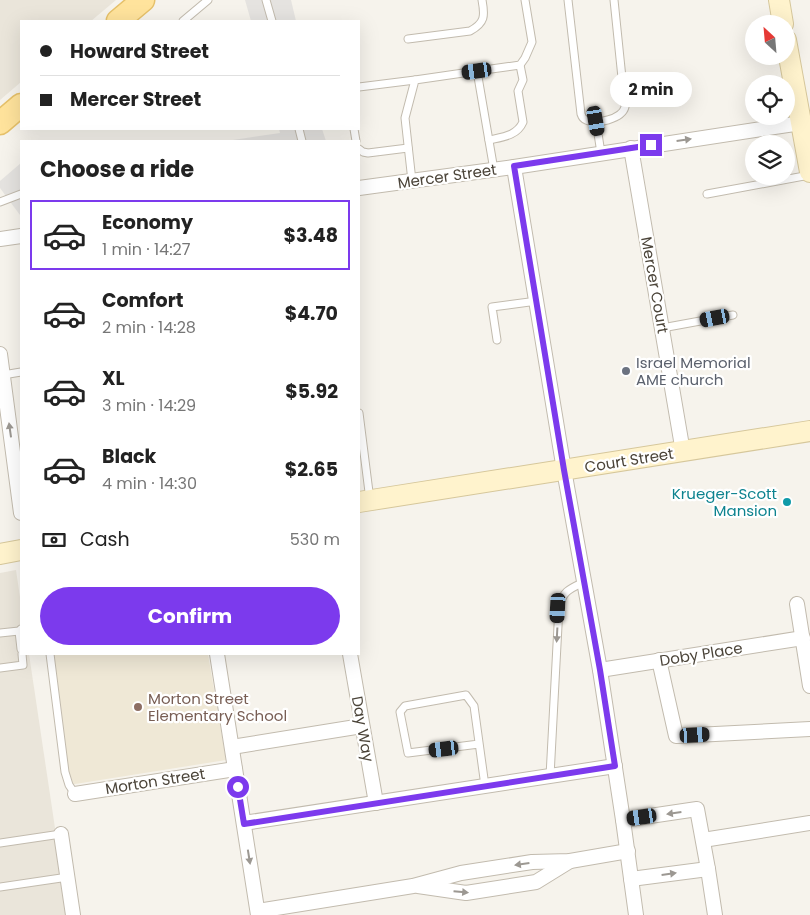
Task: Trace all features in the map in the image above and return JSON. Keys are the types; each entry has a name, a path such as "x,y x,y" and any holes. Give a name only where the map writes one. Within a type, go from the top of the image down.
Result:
{"main road":[{"path":"119,20 143,0"},
{"path":"0,123 20,106"}],"street":[{"path":"779,0 782,15"},
{"path":"791,65 810,173"},
{"name":"Mercer Street","path":"360,188 494,170 801,123"},
{"name":"Mercer Court","path":"631,148 683,452"},
{"path":"514,166 564,470 600,670 624,820 636,915"},
{"path":"0,239 20,236"},
{"path":"0,354 20,505"},
{"name":"Court Street","path":"364,501 810,431"},
{"path":"0,554 20,550"},
{"path":"797,604 810,686"},
{"name":"Doby Place","path":"600,670 803,638"},
{"path":"217,655 258,913 413,886 461,873 532,862 570,861 628,851"},
{"name":"Day Way","path":"350,655 376,803"},
{"path":"659,660 676,736 810,729"},
{"path":"232,747 362,726"},
{"path":"244,824 615,766"},
{"name":"Morton Street","path":"75,794 236,769"},
{"path":"624,820 697,809 715,915"},
{"path":"703,840 810,823"},
{"path":"61,834 73,915"},
{"path":"413,886 466,893 536,882 570,861"},
{"path":"631,879 708,869"}],"lane":[{"path":"266,0 272,20"},
{"path":"408,39 470,31 479,26 485,15 482,0"},
{"path":"360,87 520,65 532,42 525,0"},
{"path":"568,0 581,114 586,120 596,121 612,119 624,111 625,108 614,0"},
{"path":"184,20 206,1"},
{"path":"489,140 510,134 522,125 518,91 523,80 520,65"},
{"path":"477,71 494,170"},
{"path":"412,181 405,118 415,80"},
{"path":"596,121 601,153"},
{"path":"360,150 368,152 408,148"},
{"path":"707,194 810,173"},
{"path":"0,202 20,194"},
{"path":"497,340 492,307 536,301"},
{"path":"662,328 732,315"},
{"path":"3,375 20,372"},
{"path":"360,430 364,501"},
{"path":"550,776 558,608 561,597 568,590 584,582"},
{"path":"0,633 20,630"},
{"path":"0,668 23,665 22,655"},
{"path":"50,655 66,772 69,785 75,794"},
{"path":"479,744 408,753 400,712 405,706 466,695 474,706 485,786"},
{"path":"0,842 61,834"},
{"path":"0,887 68,877"}],"shaded area":[{"path":"0,0 116,0 92,20 20,20 20,83 0,100"},
{"path":"245,0 291,0 296,20 251,20"},
{"path":"279,130 322,130 326,140 233,140 280,133"},
{"path":"20,164 20,215 0,188 0,181"},
{"path":"16,570 20,597 20,655 29,655 68,915 0,915 0,573"},
{"name":"Morton Street Elementary School","path":"53,655 208,655 226,760 69,785"}],"place":[{"name":"Israel Memorial AME church","path":"626,371"},
{"name":"Krueger-Scott Mansion","path":"787,502"},
{"name":"Morton Street Elementary School","path":"138,707"}],"route":[{"path":"238,787 244,824 615,766 514,166 651,145"}]}
